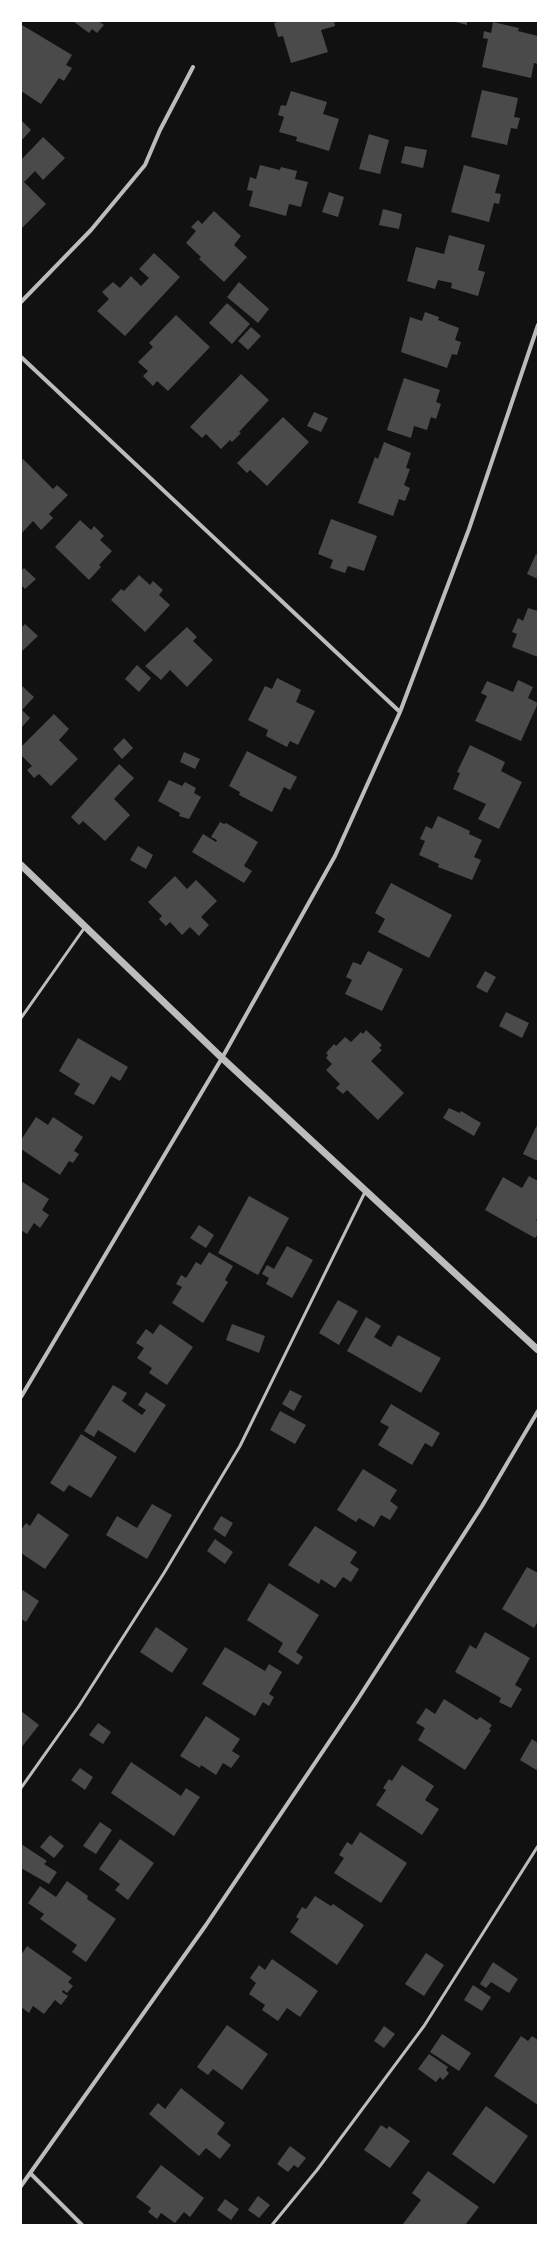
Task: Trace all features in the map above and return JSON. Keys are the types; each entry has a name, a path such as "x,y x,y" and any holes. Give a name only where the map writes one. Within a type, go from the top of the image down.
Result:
{"street":[{"path":"21,302 91,230 145,165 160,130 193,67"},
{"path":"21,1397 222,1058 335,856 400,712 469,529 538,325"},
{"path":"21,357 400,712"},
{"path":"21,865 222,1058 538,1350"},
{"path":"21,2186 31,2174 206,1924 356,1702 482,1506 538,1410"},
{"path":"31,2174 82,2225"}],"lane":[{"path":"21,1018 86,926"},
{"path":"21,1788 79,1706 164,1573 240,1446 366,1190"},
{"path":"272,2225 317,2170 424,2026 538,1846"}],"building":[{"path":"73,21 98,21 104,25 97,33 92,29 89,33"},
{"path":"282,21 334,21 335,26 321,30 328,52 291,63 283,36 278,37 274,23"},
{"path":"452,21 467,21 467,25"},
{"path":"493,22 519,28 518,31 538,36 538,64 534,63 531,78 482,67 488,39 483,38 484,31 491,33"},
{"path":"22,25 72,55 66,65 72,68 64,81 59,78 41,104 21,91"},
{"path":"482,90 518,98 514,117 520,118 517,129 511,128 507,145 471,137"},
{"path":"291,91 327,102 323,114 339,119 329,151 296,141 297,137 279,132 284,117 278,115 281,105 286,106"},
{"path":"21,120 31,130 21,141"},
{"path":"369,134 389,140 380,174 359,169"},
{"path":"43,137 65,158 43,180 35,171 24,182 46,204 21,229 21,160"},
{"path":"405,146 427,150 423,168 401,163"},
{"path":"260,165 280,170 281,167 297,171 295,179 308,182 301,207 289,204 286,216 249,206 253,191 247,190 250,177 256,179"},
{"path":"464,165 500,175 495,193 501,194 499,204 494,203 489,222 451,212"},
{"path":"329,192 344,197 338,217 322,212"},
{"path":"383,209 402,214 399,229 379,225"},
{"path":"214,211 241,236 234,245 247,257 224,282 199,259 201,257 186,243 196,231 191,227 198,220 202,224"},
{"path":"449,235 485,245 478,270 485,272 478,296 451,288 452,283 438,280 435,289 407,281 416,247 444,254"},
{"path":"154,253 180,277 125,336 97,311 109,299 102,292 113,282 120,288 131,276 141,286 149,278 139,269"},
{"path":"239,282 269,309 258,323 227,297"},
{"path":"227,303 250,324 232,344 209,323"},
{"path":"425,312 439,317 438,320 459,328 455,340 461,342 457,355 452,354 447,368 401,352 410,317 422,321"},
{"path":"176,315 210,347 168,391 157,381 153,386 143,376 148,371 138,362 153,347 149,343"},
{"path":"251,327 261,336 248,350 238,341"},
{"path":"241,374 269,400 239,432 241,433 232,442 230,440 221,449 206,434 202,438 190,427"},
{"path":"404,378 440,390 436,402 441,404 436,419 431,417 427,430 414,426 411,438 387,430"},
{"path":"314,412 328,418 321,432 307,426"},
{"path":"283,417 309,442 267,486 250,470 247,473 237,463"},
{"path":"384,442 411,453 406,468 410,469 404,485 410,488 405,501 399,499 393,516 358,503 375,457 378,459"},
{"path":"23,459 53,489 57,485 68,495 49,514 53,518 41,530 33,521 21,534 21,461"},
{"path":"331,519 377,536 364,571 348,566 345,573 330,568 333,560 318,554"},
{"path":"80,520 91,530 94,526 104,536 100,540 112,551 99,565 101,567 89,580 55,547"},
{"path":"536,554 538,555 538,579 527,574"},
{"path":"24,568 36,579 25,589 21,585 21,571"},
{"path":"139,575 150,585 153,581 163,590 159,595 170,605 145,632 111,600 121,589 124,591"},
{"path":"528,608 538,611 538,657 512,647 517,634 512,632 518,618 523,621"},
{"path":"25,624 38,636 21,652 21,628"},
{"path":"187,627 197,637 193,641 213,660 187,687 170,670 161,680 145,666"},
{"path":"137,665 151,678 139,692 125,679"},
{"path":"277,678 301,690 296,702 315,711 298,745 290,741 287,747 266,736 268,730 248,720 265,686 272,689"},
{"path":"518,680 533,687 528,698 538,703 521,741 475,721 487,696 481,693 487,681 513,692"},
{"path":"21,685 34,697 22,710 30,718 21,728"},
{"path":"54,714 69,729 59,740 78,759 51,786 39,774 34,778 27,770 32,766 21,755 21,747"},
{"path":"124,738 133,748 122,759 113,749"},
{"path":"470,745 505,762 501,771 522,782 499,829 478,819 486,804 453,789 460,773 457,772"},
{"path":"247,751 297,777 290,790 284,787 272,812 239,795 240,792 229,786"},
{"path":"184,752 200,759 195,769 180,762"},
{"path":"119,764 134,778 114,799 130,815 105,841 83,821 79,825 71,817"},
{"path":"169,780 182,786 185,782 196,788 194,793 201,797 189,819 179,816 180,813 158,801"},
{"path":"438,816 470,831 469,834 482,840 474,857 481,860 472,880 438,867 439,864 419,855 425,841 420,839 426,826 432,829"},
{"path":"220,822 224,824 226,823 258,842 244,866 252,871 244,883 192,852 203,834 216,842 217,840 211,837"},
{"path":"138,846 153,855 146,869 130,860"},
{"path":"175,876 187,889 196,880 217,901 201,917 209,925 199,936 190,927 182,935 170,922 166,926 159,919 162,916 148,902"},
{"path":"391,883 452,915 429,958 378,932 385,919 375,913"},
{"path":"368,951 403,969 382,1011 345,994 352,980 346,977 353,962 361,965"},
{"path":"485,971 496,977 487,993 476,987"},
{"path":"506,1012 529,1023 522,1038 499,1026"},
{"path":"366,1030 382,1045 379,1048 382,1050 371,1061 404,1093 378,1120 347,1090 343,1094 336,1088 340,1084 326,1070 332,1064 326,1058 328,1055 326,1053 334,1044 336,1046 345,1037 351,1042 361,1032 363,1034"},
{"path":"78,1038 128,1067 120,1081 111,1076 94,1105 74,1094 80,1084 59,1071"},
{"path":"449,1108 460,1113 461,1111 481,1123 474,1136 443,1118"},
{"path":"36,1117 48,1125 53,1117 83,1137 74,1151 79,1154 73,1163 69,1161 60,1175 21,1149 21,1140"},
{"path":"538,1123 538,1161 523,1154"},
{"path":"529,1176 538,1181 538,1217 536,1220 538,1221 538,1234 535,1238 485,1210 503,1177 522,1188"},
{"path":"21,1181 49,1199 42,1210 49,1215 40,1228 34,1223 27,1234 21,1230"},
{"path":"249,1196 289,1218 258,1275 218,1253"},
{"path":"199,1225 214,1235 206,1248 190,1238"},
{"path":"287,1246 313,1260 292,1298 266,1284 269,1278 262,1274 267,1265 274,1269"},
{"path":"209,1252 233,1266 225,1280 228,1282 203,1323 172,1303 182,1287 176,1284 181,1275 186,1278 196,1262 201,1265"},
{"path":"338,1300 358,1311 339,1345 319,1333"},
{"path":"366,1317 381,1326 374,1337 391,1347 398,1335 441,1358 421,1393 347,1351"},
{"path":"160,1324 193,1347 167,1385 149,1373 152,1368 137,1358 144,1348 136,1343 146,1329 153,1334"},
{"path":"232,1324 265,1336 259,1353 226,1340"},
{"path":"113,1385 127,1393 122,1401 142,1415 146,1410 138,1405 146,1392 166,1405 135,1453 98,1430 94,1437 84,1431"},
{"path":"290,1390 302,1396 294,1411 282,1404"},
{"path":"391,1404 440,1433 432,1447 425,1443 412,1465 378,1445 389,1427 380,1422"},
{"path":"280,1411 306,1425 295,1444 270,1430"},
{"path":"81,1434 117,1457 91,1498 69,1485 64,1492 50,1483"},
{"path":"363,1469 397,1490 390,1501 398,1507 390,1520 381,1515 374,1527 359,1518 356,1522 337,1510"},
{"path":"152,1504 172,1515 147,1559 106,1535 117,1516 137,1528"},
{"path":"38,1513 69,1535 45,1569 21,1553 21,1530 26,1523 30,1526"},
{"path":"221,1516 233,1523 225,1537 213,1529"},
{"path":"315,1526 357,1552 350,1563 359,1569 351,1582 343,1577 335,1588 321,1579 319,1584 288,1565"},
{"path":"215,1539 233,1552 225,1564 207,1551"},
{"path":"527,1567 538,1573 538,1621 534,1628 502,1609"},
{"path":"269,1583 319,1615 296,1652 303,1657 298,1665 278,1652 283,1643 247,1620"},
{"path":"21,1589 39,1601 26,1622 21,1619"},
{"path":"156,1627 188,1649 172,1673 140,1652"},
{"path":"485,1632 530,1658 515,1685 522,1689 511,1708 499,1702 501,1698 455,1672 470,1645 476,1649"},
{"path":"225,1647 265,1671 269,1664 282,1672 269,1694 274,1697 269,1706 263,1702 255,1716 202,1684"},
{"path":"444,1699 477,1720 480,1717 492,1725 489,1729 491,1730 465,1770 418,1740 425,1728 416,1723 426,1708 435,1714"},
{"path":"21,1711 39,1725 21,1748"},
{"path":"206,1716 240,1739 232,1751 240,1756 231,1768 223,1763 216,1775 201,1765 200,1768 180,1756"},
{"path":"98,1723 111,1732 103,1744 89,1735"},
{"path":"532,1739 538,1743 538,1771 520,1760"},
{"path":"131,1762 181,1796 186,1788 200,1797 174,1836 111,1793"},
{"path":"402,1765 434,1786 425,1800 439,1809 422,1835 376,1805 386,1790 383,1788 389,1779 392,1781"},
{"path":"80,1768 93,1777 85,1790 71,1780"},
{"path":"100,1822 112,1830 96,1854 83,1846"},
{"path":"360,1832 407,1863 381,1903 334,1873 344,1858 339,1855 347,1842 352,1845"},
{"path":"50,1835 64,1846 54,1858 40,1847"},
{"path":"120,1839 154,1863 128,1900 115,1890 120,1884 99,1869"},
{"path":"21,1844 47,1861 44,1864 57,1872 49,1884 21,1868"},
{"path":"67,1881 88,1896 87,1899 116,1919 86,1962 72,1952 77,1945 40,1919 44,1914 28,1903 40,1886 56,1897"},
{"path":"315,1896 331,1906 333,1904 364,1925 337,1965 290,1932 299,1919 296,1917 302,1907 306,1909"},
{"path":"27,1946 72,1978 68,1982 73,1986 67,1993 63,1990 62,1992 68,1996 61,2005 55,2000 44,2014 33,2006 29,2013 21,2007 21,1955"},
{"path":"426,1953 444,1965 424,1996 405,1984"},
{"path":"272,1959 318,1991 300,2017 287,2008 278,2021 262,2010 265,2005 249,1994 256,1983 250,1978 259,1965 265,1970"},
{"path":"493,1962 518,1979 509,1993 491,1982 486,1988 480,1984"},
{"path":"473,1985 491,1997 482,2011 464,2000"},
{"path":"227,2025 268,2054 242,2090 213,2069 208,2075 197,2067"},
{"path":"384,2026 395,2034 384,2048 374,2041"},
{"path":"442,2034 471,2053 459,2071 430,2052"},
{"path":"521,2036 528,2041 532,2036 538,2040 538,2105 494,2076"},
{"path":"429,2054 448,2067 446,2070 449,2073 443,2080 440,2077 436,2082 418,2069"},
{"path":"181,2088 225,2123 217,2134 231,2145 220,2159 206,2148 199,2156 149,2114 158,2103 165,2109"},
{"path":"486,2106 528,2136 494,2184 452,2154"},
{"path":"381,2125 387,2129 389,2126 410,2141 390,2168 364,2150"},
{"path":"290,2146 306,2158 298,2168 294,2165 288,2172 277,2164"},
{"path":"161,2165 204,2198 190,2217 184,2212 175,2223 161,2213 157,2219 148,2212 151,2208 136,2197"},
{"path":"428,2171 479,2207 465,2225 403,2224 421,2200 412,2193"},
{"path":"258,2196 270,2205 259,2218 248,2210"},
{"path":"225,2199 239,2209 231,2220 217,2210"}]}
